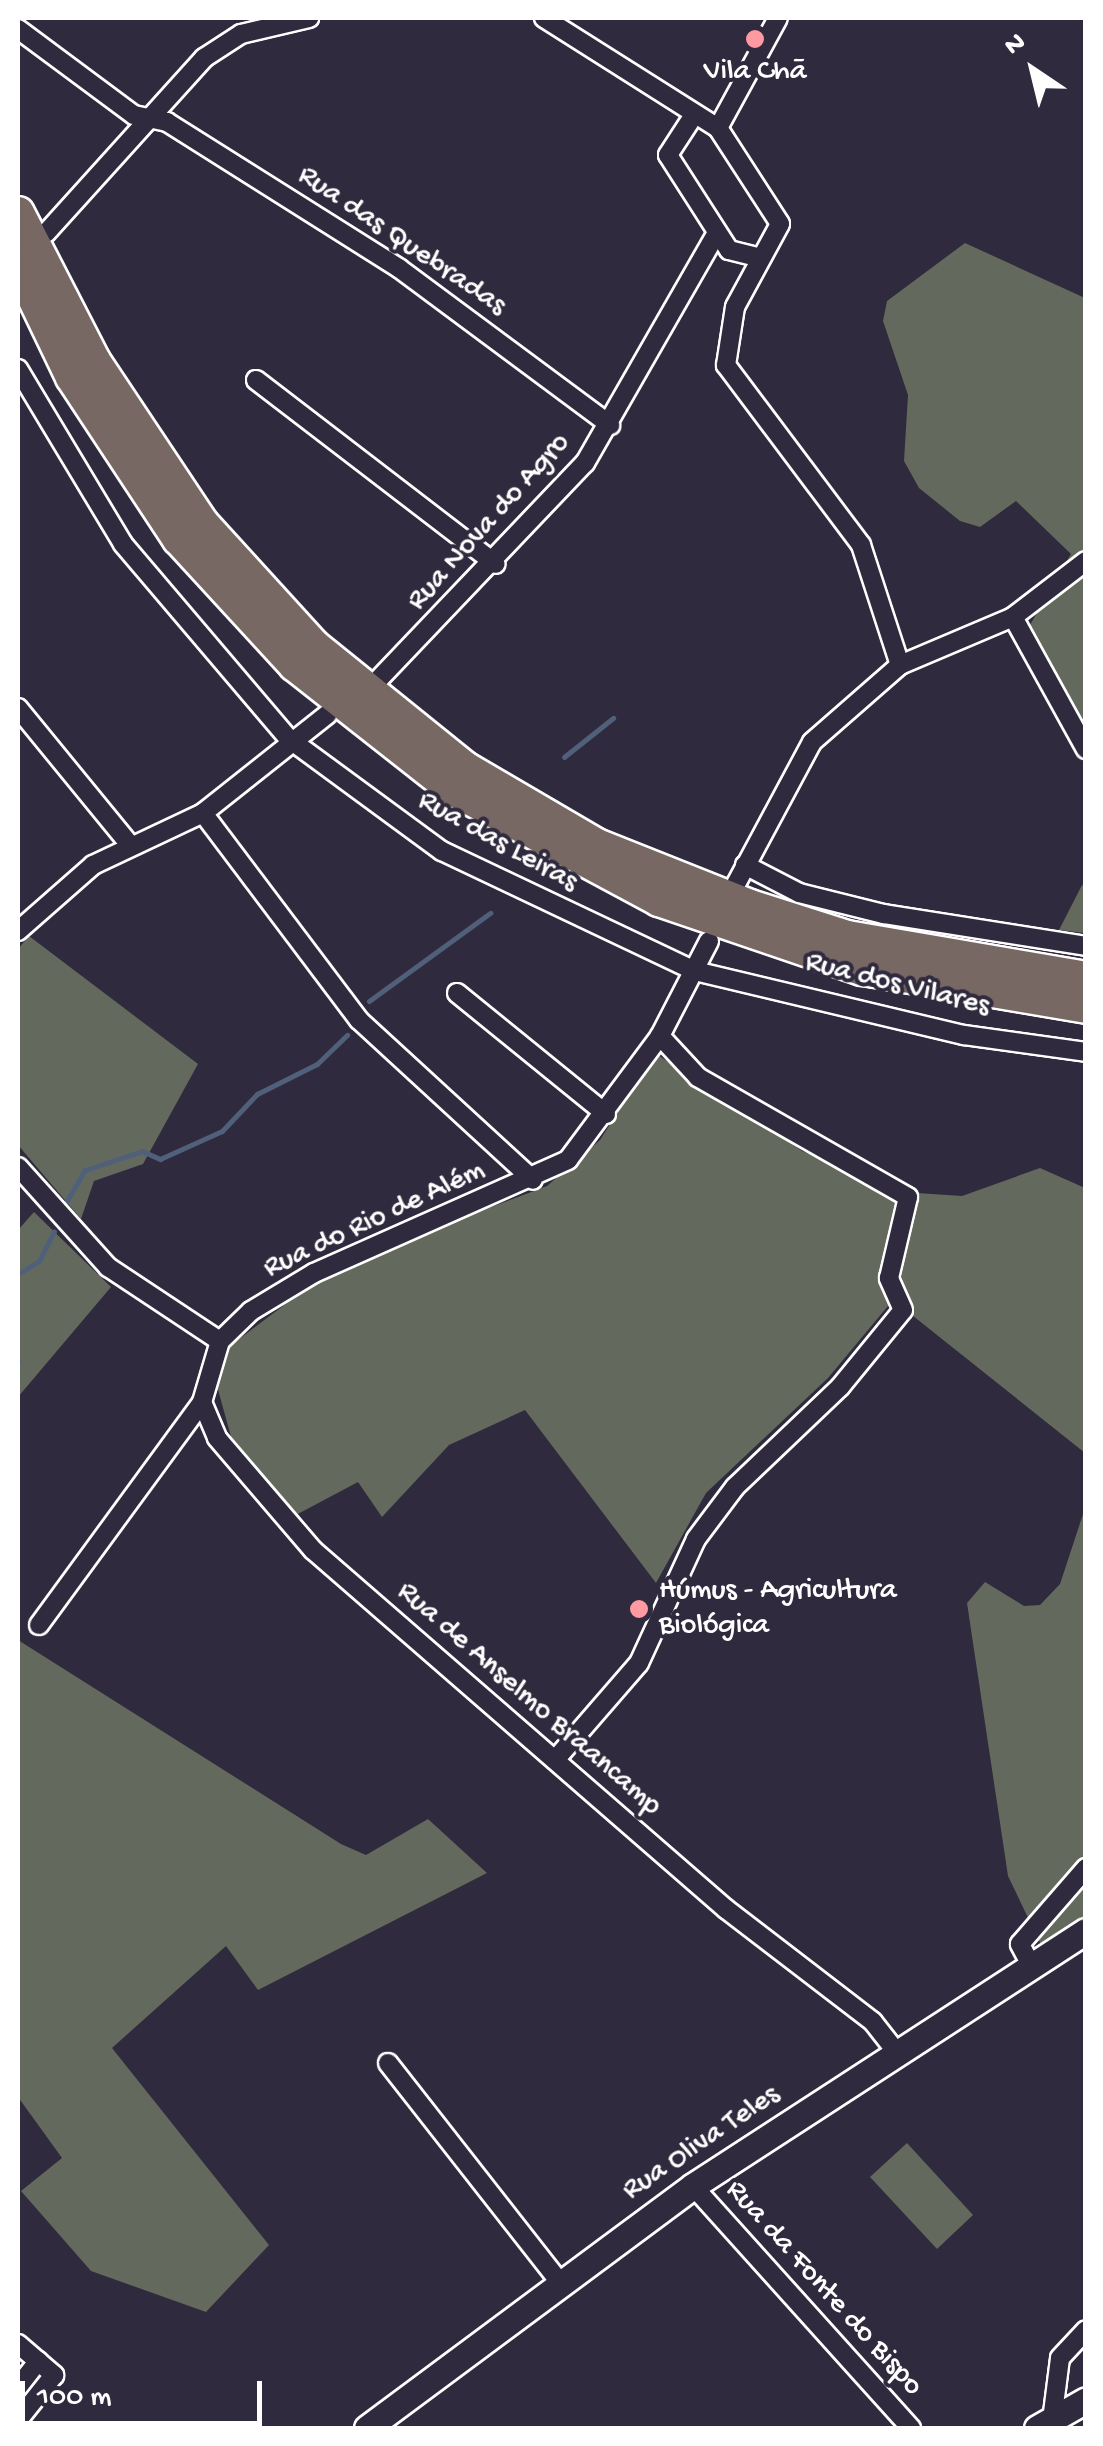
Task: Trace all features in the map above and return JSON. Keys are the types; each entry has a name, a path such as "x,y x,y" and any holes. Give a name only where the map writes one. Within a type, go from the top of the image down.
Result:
{"highway":[{"path":"18,214 94,361 202,522 314,646 466,768 598,845 750,906 848,938 1086,978"},
{"path":"18,265 72,377 180,539 295,665 454,790 659,900 862,969 1086,1008"}],"main road":[{"name":"Rua Oliva Teles","path":"367,2428 694,2186 1086,1931"},
{"path":"1045,2421 1086,2400"}],"street":[{"path":"46,232 204,58 241,34 309,18"},
{"path":"544,18 692,118 718,128 780,224 735,307 726,365 862,544 900,665"},
{"path":"718,128 778,18"},
{"name":"Rua das Quebradas","path":"18,29 134,115 152,118 400,270 610,425"},
{"path":"692,118 668,155 729,250 760,258"},
{"name":"Rua Nova do Agro","path":"378,680 496,564 610,425 716,234"},
{"name":"Rua das Leiras","path":"18,369 123,544 288,738 442,852 695,971"},
{"path":"256,380 496,564"},
{"path":"736,884 812,742 900,665 1013,616 1086,561"},
{"path":"1013,616 1086,749"},
{"path":"18,708 130,844"},
{"path":"18,931 130,844 202,814 288,738 328,714"},
{"path":"202,814 360,1020 533,1180"},
{"path":"744,864 799,893 884,914 1086,946"},
{"name":"Rua do Rio de Além","path":"220,1341 314,1273 533,1180 568,1160 606,1114 660,1036 710,941"},
{"name":"Rua dos Vilares","path":"695,971 964,1035 1086,1052"},
{"path":"457,993 606,1114"},
{"path":"555,1760 638,1663 696,1538 735,1488 840,1387 903,1310 890,1278 908,1197 698,1076 660,1036"},
{"path":"18,1167 108,1268 220,1341 202,1402 39,1624"},
{"name":"Rua de Anselmo Braancamp","path":"202,1402 217,1438 313,1550 555,1760 872,2022 898,2054"},
{"path":"1032,1967 1020,1944 1086,1868"},
{"path":"388,2063 561,2284"},
{"name":"Rua da Fonte do Bispo","path":"694,2186 911,2428"},
{"path":"1045,2421 1060,2358 1086,2330"},
{"path":"18,2344 54,2375 18,2420"},
{"path":"18,2387 38,2362"}],"green space":[{"path":"965,243 1085,298 1085,741 1030,666 1023,637 1071,554 1016,501 980,527 960,521 919,488 904,461 908,395 883,321 887,301"},
{"path":"1085,882 1085,933 1059,930 1081,887"},
{"path":"29,936 198,1064 143,1164 94,1181 81,1219 18,1145 18,949"},
{"path":"655,1053 802,1151 902,1192 962,1196 1040,1168 1085,1188 1085,1453 893,1300 828,1378 706,1493 656,1583 525,1410 449,1445 382,1517 358,1482 294,1516 236,1455 217,1386 227,1348 339,1264 547,1186 600,1140"},
{"path":"34,1212 111,1287 18,1397 18,1230"},
{"path":"1085,1508 1085,1926 1045,1953 1008,1876 967,1603 985,1582 1024,1606 1040,1605 1060,1584"},
{"path":"18,1640 341,1844 366,1855 428,1819 487,1873 258,1990 226,1946 112,2048 269,2245 206,2312 91,2271 21,2191 62,2158 18,2097"},
{"path":"907,2143 973,2215 937,2249 870,2177"}],"waterway":[{"path":"564,757 613,718"},
{"path":"369,1001 490,913"},
{"path":"65,1204 85,1170 142,1151 160,1159 222,1131 257,1094 317,1064 347,1035"},
{"path":"18,1274 39,1261 54,1232"}],"place":[{"name":"Vila Chã","path":"755,39"},
{"name":"Húmus - Agricultura Biológica","path":"639,1609"}]}
